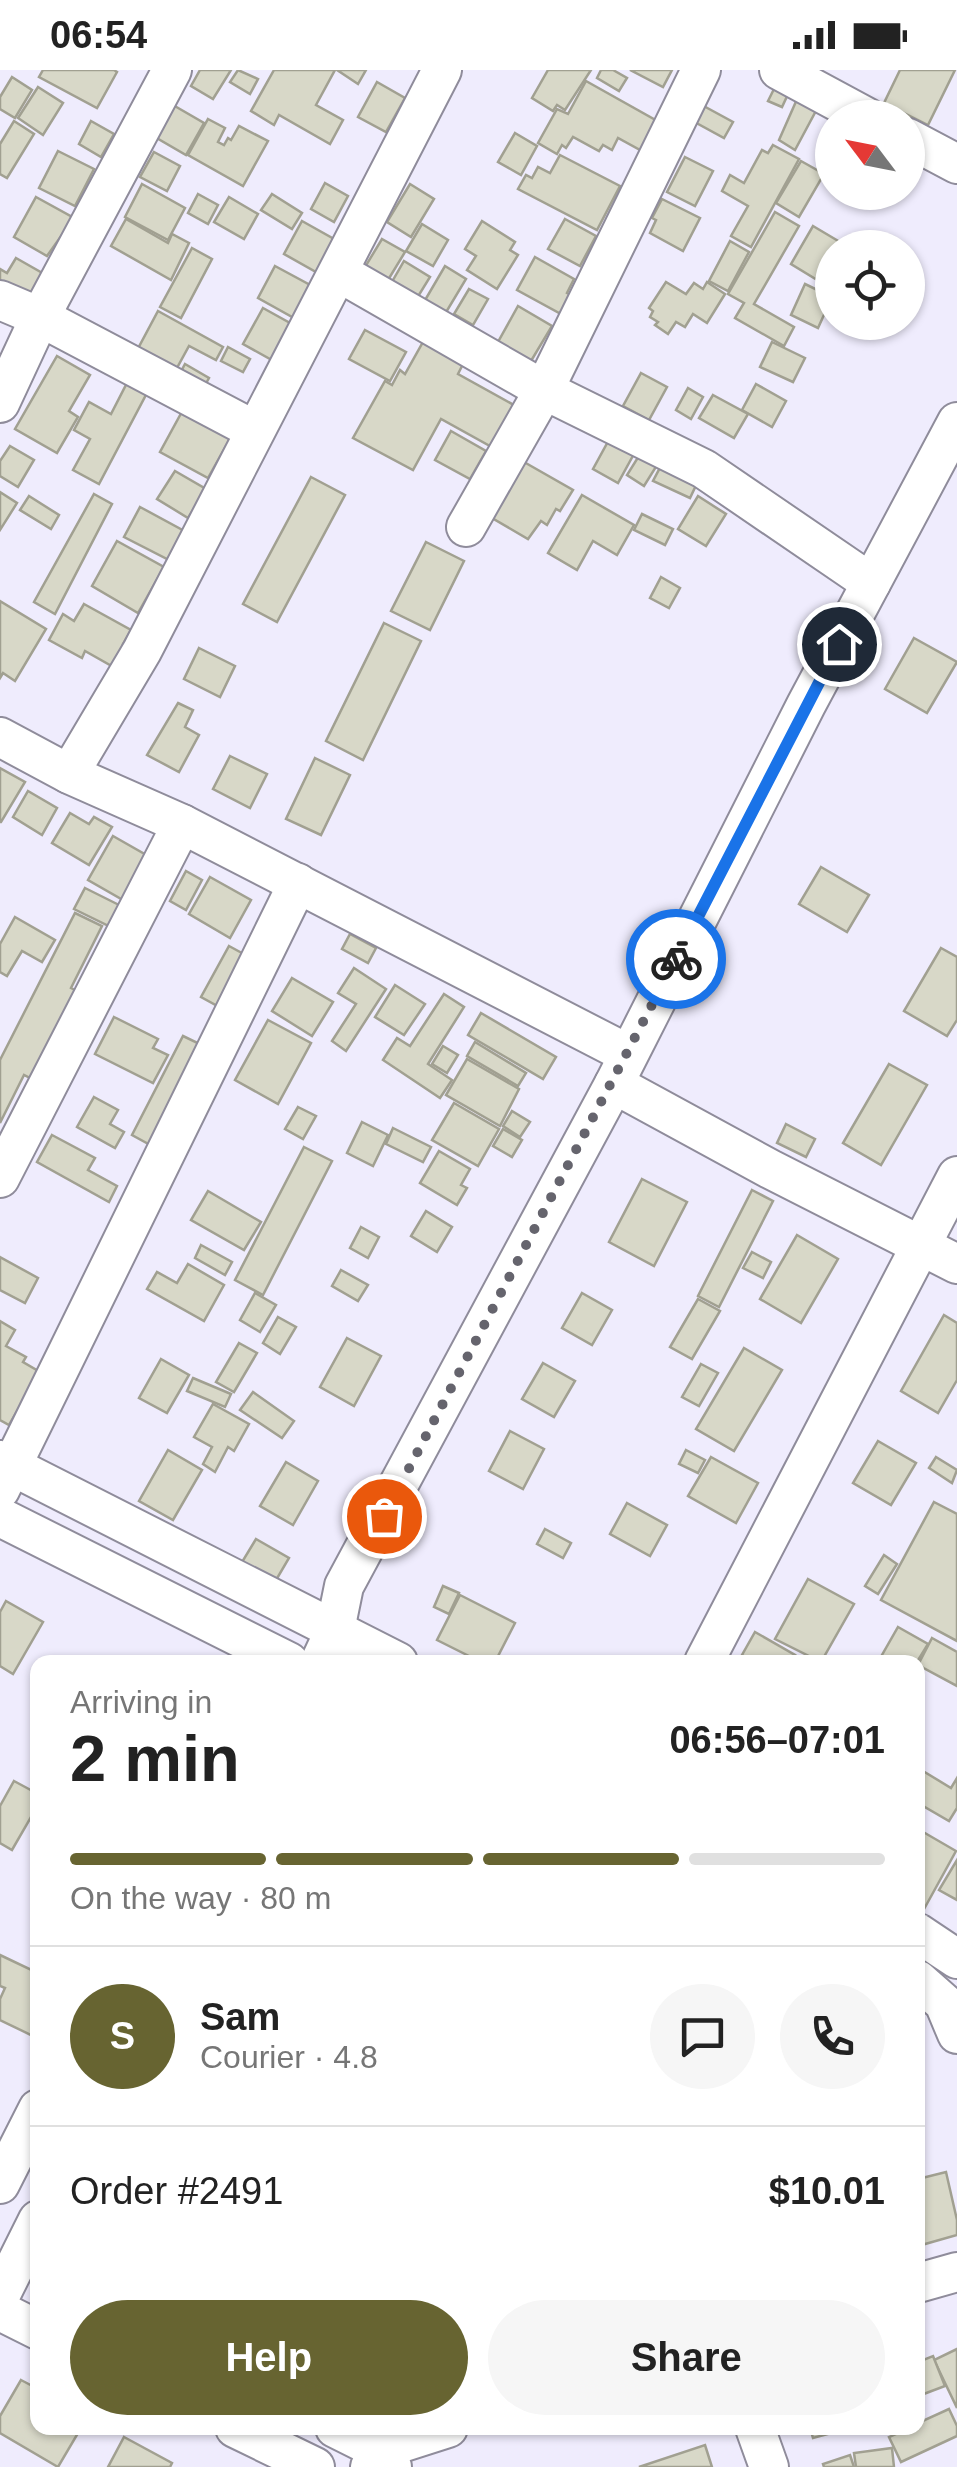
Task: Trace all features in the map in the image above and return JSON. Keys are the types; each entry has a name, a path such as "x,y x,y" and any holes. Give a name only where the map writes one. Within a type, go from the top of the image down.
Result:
{"street":[{"path":"0,402 40,317 172,70"},
{"path":"70,774 142,651 442,70"},
{"path":"466,527 544,390 701,70"},
{"path":"779,70 835,100"},
{"path":"925,147 957,164"},
{"path":"340,273 544,390 704,470 871,583"},
{"path":"0,300 40,317 254,430"},
{"path":"328,1646 344,1586 621,1069 957,422"},
{"path":"0,737 298,884 621,1069 770,1168 957,1264"},
{"path":"0,1178 182,824"},
{"path":"298,884 4,1471 299,1612 328,1646 367,1655"},
{"path":"708,1655 957,1176"},
{"path":"0,1518 267,1655"},
{"path":"277,1655 299,1612 344,1586"},
{"path":"925,1939 957,1960"},
{"path":"925,1986 944,2003 957,2034"},
{"path":"0,2184 30,2125"},
{"path":"13,2275 30,2238"},
{"path":"925,2282 957,2272"},
{"path":"0,2311 30,2326"},
{"path":"249,2435 315,2467"},
{"path":"345,2435 380,2461 434,2435"},
{"path":"757,2435 768,2467"}],"building":[{"path":"43,70 117,72 97,108 39,77"},
{"path":"200,70 231,70 213,99 191,86"},
{"path":"238,70 258,79 250,94 230,82"},
{"path":"274,70 335,70 316,105 343,120 330,144 279,115 274,125 251,111"},
{"path":"337,70 366,70 358,84"},
{"path":"548,70 591,70 565,110 557,105 553,111 532,98"},
{"path":"601,70 613,70 627,78 619,91 597,78"},
{"path":"630,70 672,70 663,87"},
{"path":"900,70 955,70 928,125 925,100 885,100"},
{"path":"12,77 32,90 15,118 0,109 0,97"},
{"path":"586,81 659,122 642,151 618,138 612,150 603,145 599,151 573,137 557,154 538,143 557,109 568,114"},
{"path":"377,82 405,98 386,132 358,117"},
{"path":"776,85 789,92 782,107 768,101"},
{"path":"38,87 63,103 43,135 18,118"},
{"path":"798,97 815,106 795,150 779,140"},
{"path":"700,104 733,122 724,138 691,120"},
{"path":"173,105 204,123 186,155 155,137"},
{"path":"208,119 225,128 218,142 224,145 239,126 268,141 243,186 188,155"},
{"path":"14,121 34,134 7,178 0,174 0,144"},
{"path":"91,121 114,134 101,157 79,144"},
{"path":"515,133 537,146 521,175 498,162"},
{"path":"773,145 799,159 751,247 731,236 748,206 722,191 730,175 744,183 762,150 768,153"},
{"path":"58,151 94,169 75,206 39,188"},
{"path":"154,152 180,166 167,191 140,177"},
{"path":"560,155 620,186 597,230 518,189 526,175 532,178 538,167 550,173"},
{"path":"685,157 713,171 695,206 667,192"},
{"path":"801,161 815,169 815,189 799,217 776,203"},
{"path":"325,183 348,196 334,222 311,209"},
{"path":"142,184 185,208 168,240 125,217"},
{"path":"410,184 434,199 411,237 387,222"},
{"path":"198,194 218,205 208,224 188,213"},
{"path":"272,194 302,213 292,229 261,210"},
{"path":"36,197 74,218 47,256 14,237"},
{"path":"229,197 258,214 244,239 214,222"},
{"path":"662,199 700,218 683,251 650,233 656,220 652,218"},
{"path":"775,212 799,226 754,304 794,327 784,346 735,318 744,303 728,294"},
{"path":"126,219 168,243 172,234 189,243 171,280 111,246"},
{"path":"565,219 596,236 580,266 548,249"},
{"path":"302,221 334,239 316,272 284,254"},
{"path":"482,221 515,242 510,250 518,255 497,289 467,270 476,256 465,249"},
{"path":"422,224 448,240 433,266 406,251"},
{"path":"813,226 820,230 815,230 815,279 791,264"},
{"path":"382,239 405,252 388,280 365,267"},
{"path":"730,241 749,252 728,291 709,281"},
{"path":"192,248 212,259 181,318 160,307"},
{"path":"535,257 574,279 561,314 517,290"},
{"path":"16,258 44,274 26,306 0,291 0,269 7,273"},
{"path":"404,261 430,277 414,303 389,287"},
{"path":"275,266 312,286 294,318 258,298"},
{"path":"445,266 466,279 442,319 421,307"},
{"path":"666,282 686,294 694,283 703,289 707,282 725,294 707,323 693,314 685,327 676,322 668,334 655,325 658,322 650,317 653,311 649,308"},
{"path":"805,284 815,289 815,327 791,315"},
{"path":"469,289 488,299 473,325 454,314"},
{"path":"518,306 552,326 531,361 498,342"},
{"path":"263,308 299,328 279,364 243,344"},
{"path":"158,311 223,347 216,360 189,346 172,377 134,356"},
{"path":"365,330 406,352 390,381 349,359"},
{"path":"423,342 463,364 458,374 521,409 499,451 441,419 413,470 353,438 385,381 392,385 400,370 405,374"},
{"path":"772,342 805,358 793,382 760,367"},
{"path":"228,347 250,359 243,372 221,361"},
{"path":"57,356 90,375 69,411 78,417 57,453 15,429"},
{"path":"185,364 209,378 200,394 176,381"},
{"path":"641,373 667,387 649,420 623,406"},
{"path":"128,381 148,391 99,484 73,470 90,439 74,430 89,402 111,414"},
{"path":"756,384 786,401 772,427 742,410"},
{"path":"688,388 703,397 691,419 676,410"},
{"path":"713,395 748,414 734,438 699,418"},
{"path":"184,408 232,435 208,478 160,452"},
{"path":"451,431 486,451 470,479 435,460"},
{"path":"610,438 635,452 618,483 593,469"},
{"path":"10,446 34,460 18,487 0,476 0,461"},
{"path":"642,451 659,462 644,486 627,475"},
{"path":"524,462 573,490 560,511 556,509 547,525 541,521 528,539 492,518"},
{"path":"663,462 699,479 690,498 653,481"},
{"path":"175,471 206,489 188,518 157,499"},
{"path":"311,477 345,495 277,622 243,604"},
{"path":"0,492 17,503 0,530"},
{"path":"94,494 112,504 55,614 34,602"},
{"path":"582,495 634,525 617,555 593,541 577,570 548,553"},
{"path":"29,496 59,515 51,529 20,510"},
{"path":"698,496 726,514 706,546 678,529"},
{"path":"140,507 188,533 173,562 124,537"},
{"path":"642,514 673,529 665,545 634,530"},
{"path":"117,541 164,567 138,613 92,586"},
{"path":"426,542 464,561 430,630 391,611"},
{"path":"661,577 680,588 669,608 650,598"},
{"path":"0,601 46,629 15,681 3,673 0,678"},
{"path":"84,604 131,630 123,644 129,647 117,669 85,651 82,658 49,640 63,614 74,621"},
{"path":"384,623 421,641 363,760 326,741"},
{"path":"914,638 957,662 927,713 885,689"},
{"path":"199,648 235,666 220,697 184,679"},
{"path":"178,703 193,710 185,727 199,735 179,772 147,755"},
{"path":"230,756 267,774 250,808 213,789"},
{"path":"315,758 350,775 321,835 286,819"},
{"path":"0,768 25,782 1,822 0,822"},
{"path":"28,791 57,808 42,835 13,817"},
{"path":"70,813 89,824 94,817 112,827 89,865 52,843"},
{"path":"113,836 148,856 123,900 88,880"},
{"path":"821,867 869,895 847,932 799,904"},
{"path":"186,871 202,880 186,910 170,901"},
{"path":"210,877 251,900 230,938 189,914"},
{"path":"85,888 129,910 119,931 74,909"},
{"path":"75,913 102,926 71,988 79,992 34,1080 24,1075 0,1123 0,1060"},
{"path":"15,917 55,940 42,962 22,951 7,976 0,972 0,944"},
{"path":"350,934 376,948 368,963 342,949"},
{"path":"229,946 251,958 223,1009 201,997"},
{"path":"941,948 957,957 957,1020 947,1036 904,1011"},
{"path":"354,968 386,989 346,1051 332,1041 356,1004 338,993"},
{"path":"292,978 333,1002 312,1036 272,1011"},
{"path":"395,985 425,1004 404,1035 375,1017"},
{"path":"444,994 464,1007 428,1064 452,1080 440,1098 383,1060 397,1038 410,1046"},
{"path":"481,1013 556,1057 543,1079 468,1035"},
{"path":"114,1017 158,1039 153,1048 168,1055 153,1083 95,1054"},
{"path":"268,1020 311,1043 278,1104 235,1080"},
{"path":"183,1036 204,1046 154,1147 132,1135"},
{"path":"475,1042 526,1073 518,1086 467,1056"},
{"path":"443,1046 458,1055 447,1073 432,1064"},
{"path":"467,1059 519,1089 500,1126 446,1095"},
{"path":"889,1064 927,1085 881,1165 843,1143"},
{"path":"94,1097 118,1110 110,1124 124,1132 115,1148 77,1127"},
{"path":"454,1103 499,1129 478,1166 432,1140"},
{"path":"298,1107 316,1116 303,1139 285,1129"},
{"path":"512,1111 530,1122 520,1137 503,1126"},
{"path":"362,1122 388,1135 373,1166 347,1153"},
{"path":"786,1124 815,1139 806,1157 777,1143"},
{"path":"393,1128 431,1147 423,1162 386,1144"},
{"path":"503,1129 522,1140 512,1157 493,1146"},
{"path":"52,1135 95,1158 88,1170 117,1186 109,1202 37,1162"},
{"path":"304,1147 332,1161 263,1295 235,1280"},
{"path":"439,1151 470,1169 461,1185 467,1188 457,1205 420,1183"},
{"path":"642,1179 687,1202 654,1266 609,1242"},
{"path":"752,1190 773,1201 719,1307 698,1296"},
{"path":"208,1191 261,1222 244,1250 191,1220"},
{"path":"426,1211 452,1227 437,1252 411,1236"},
{"path":"361,1227 379,1237 368,1258 350,1248"},
{"path":"797,1235 838,1259 801,1323 760,1299"},
{"path":"201,1245 232,1262 225,1275 195,1258"},
{"path":"752,1252 771,1262 763,1278 743,1268"},
{"path":"0,1257 38,1278 25,1303 0,1290"},
{"path":"188,1264 224,1285 204,1321 147,1289 157,1272 177,1283"},
{"path":"341,1270 368,1285 358,1301 332,1286"},
{"path":"255,1293 276,1305 260,1332 240,1320"},
{"path":"582,1293 612,1310 592,1345 562,1328"},
{"path":"698,1299 720,1311 692,1359 670,1347"},
{"path":"944,1315 957,1323 957,1380 938,1413 901,1391"},
{"path":"278,1317 296,1327 280,1354 263,1343"},
{"path":"0,1321 15,1330 6,1346 26,1357 23,1362 40,1372 9,1425 0,1420"},
{"path":"347,1338 381,1356 354,1406 320,1387"},
{"path":"239,1343 257,1353 234,1392 216,1382"},
{"path":"744,1348 782,1370 734,1451 696,1429"},
{"path":"161,1359 189,1375 167,1413 139,1398"},
{"path":"543,1363 575,1381 554,1417 522,1399"},
{"path":"701,1364 718,1373 699,1406 682,1397"},
{"path":"193,1378 231,1394 225,1407 187,1391"},
{"path":"253,1392 294,1421 282,1438 240,1410"},
{"path":"213,1404 249,1424 234,1451 228,1447 215,1472 203,1464 212,1447 194,1437"},
{"path":"510,1431 544,1449 523,1489 489,1471"},
{"path":"878,1441 916,1463 891,1505 853,1483"},
{"path":"168,1450 202,1470 173,1520 139,1501"},
{"path":"686,1450 705,1460 698,1473 679,1464"},
{"path":"711,1457 758,1483 736,1523 688,1496"},
{"path":"936,1457 957,1470 952,1483 929,1468"},
{"path":"286,1462 318,1481 293,1525 260,1506"},
{"path":"934,1502 957,1514 957,1641 881,1600"},
{"path":"627,1503 667,1525 650,1556 610,1534"},
{"path":"545,1529 571,1543 563,1558 537,1544"},
{"path":"256,1539 289,1558 272,1587 239,1567"},
{"path":"884,1555 897,1564 878,1594 865,1586"},
{"path":"808,1579 854,1604 825,1655 807,1655 775,1639"},
{"path":"443,1586 459,1593 449,1614 434,1607"},
{"path":"460,1595 515,1623 499,1655 467,1655 437,1640"},
{"path":"6,1601 43,1622 13,1674 0,1666 0,1612"},
{"path":"898,1627 928,1644 921,1655 882,1655"},
{"path":"755,1632 795,1655 742,1655"},
{"path":"932,1638 957,1652 957,1686 925,1669 923,1655"},
{"path":"925,1772 951,1788 957,1778 957,1808 949,1821 925,1807"},
{"path":"14,1781 30,1790 30,1819 12,1850 0,1843 0,1806"},
{"path":"925,1833 956,1851 925,1907"},
{"path":"957,1860 957,1900 939,1890"},
{"path":"0,1955 30,1969 30,2035 0,2020 0,1999 5,1988 0,1986"},
{"path":"946,2172 957,2235 925,2244 925,2177"},
{"path":"957,2349 957,2408 934,2360"},
{"path":"933,2356 945,2386 925,2394 925,2359"},
{"path":"21,2380 30,2385 30,2435 77,2435 58,2467 0,2433 0,2416"},
{"path":"949,2409 957,2436 901,2462 889,2437 925,2435 925,2420"},
{"path":"124,2437 172,2463 170,2467 108,2467"},
{"path":"705,2445 712,2467 639,2467"},
{"path":"892,2448 894,2467 856,2467 854,2453"},
{"path":"850,2455 854,2467 824,2467 823,2464"}],"way so far":[{"path":"384,1516 614,1084 676,959"}],"route":[{"path":"676,959 839,644"}]}
